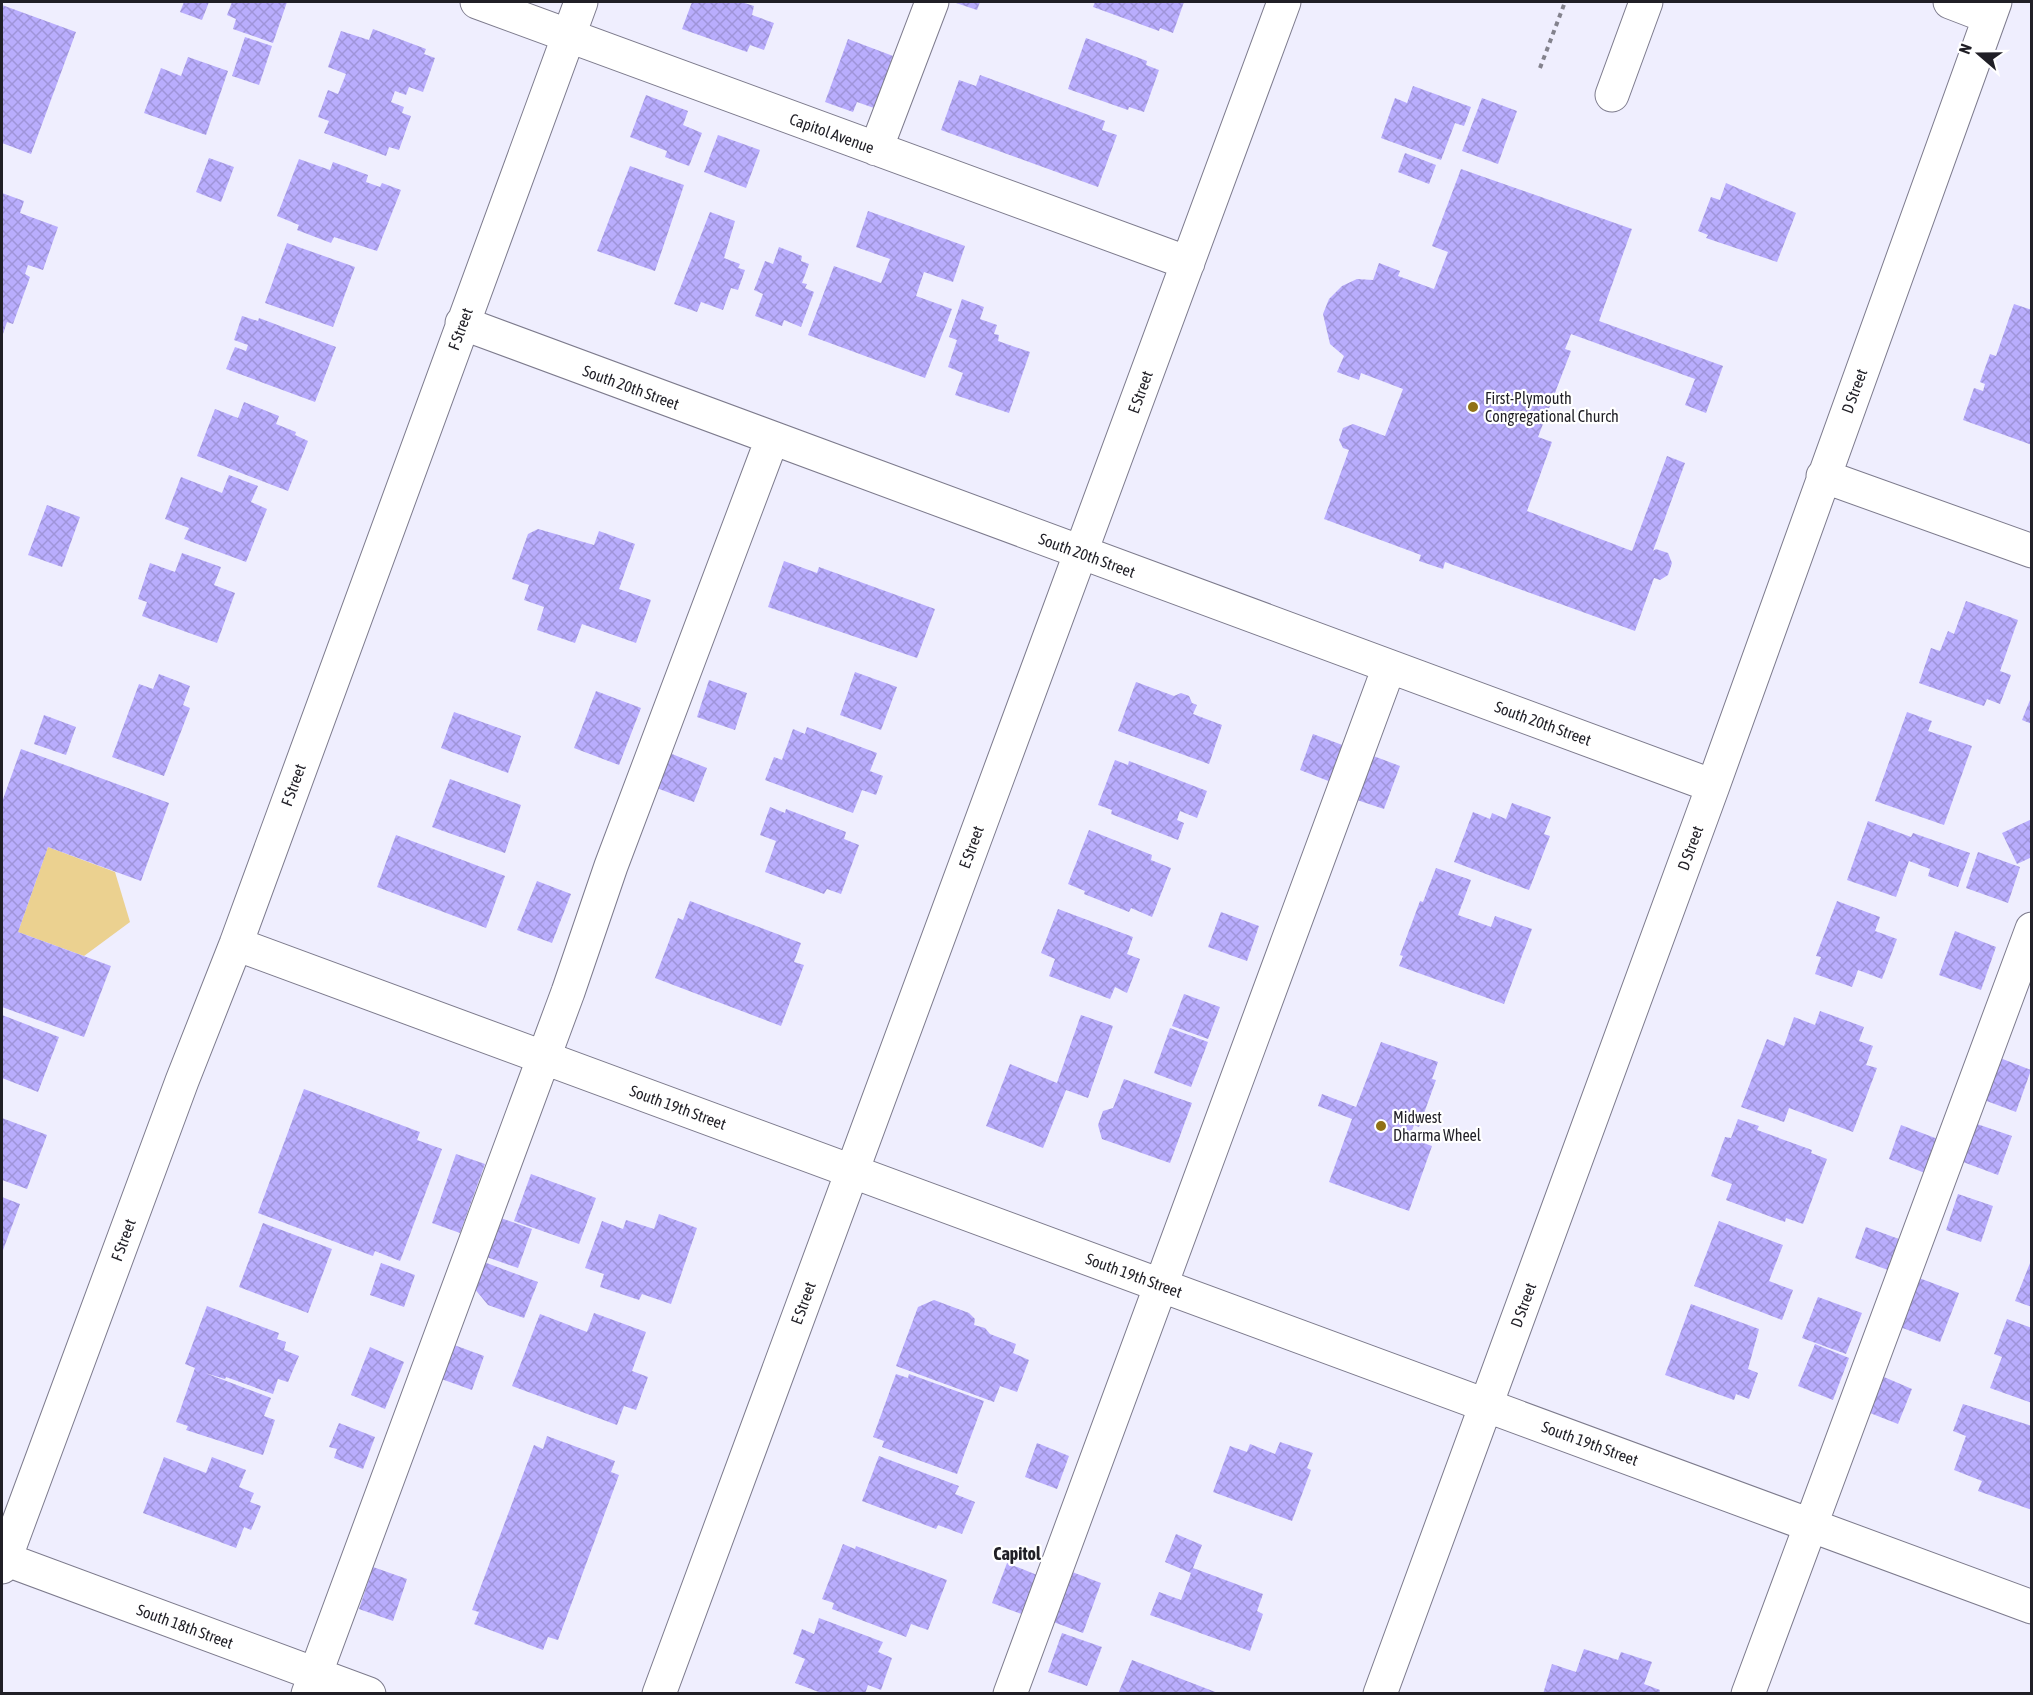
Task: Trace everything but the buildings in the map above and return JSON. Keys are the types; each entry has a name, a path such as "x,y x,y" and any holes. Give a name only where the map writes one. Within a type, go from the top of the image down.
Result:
{"street":[{"name":"Capitol Avenue","path":"477,2 1188,263"},
{"name":"F Street","path":"2,1561 182,1081 236,944 581,2"},
{"path":"876,149 932,2"},
{"name":"E Street","path":"659,1694 1284,2"},
{"path":"1612,94 1646,2"},
{"path":"1950,2 1992,9"},
{"name":"D Street","path":"1380,1694 1713,786 1992,9"},
{"name":"South 20th Street","path":"462,323 1713,786"},
{"path":"311,1684 543,1058 611,866 772,439"},
{"path":"1823,476 2031,551"},
{"path":"1010,1694 1389,667"},
{"path":"1748,1694 2031,929"},
{"name":"South 19th Street","path":"236,944 2031,1607"},
{"name":"South 18th Street","path":"2,1561 311,1684 369,1694"}],"path":[{"path":"1540,68 1565,2"}],"shaded area":[{"path":"48,847 115,872 130,922 84,956 18,932"}],"place":[{"name":"First-Plymouth Congregational Church","path":"1473,407"},
{"name":"Midwest Dharma Wheel","path":"1381,1126"}],"district":[{"name":"Capitol","path":"1017,1553"}]}
